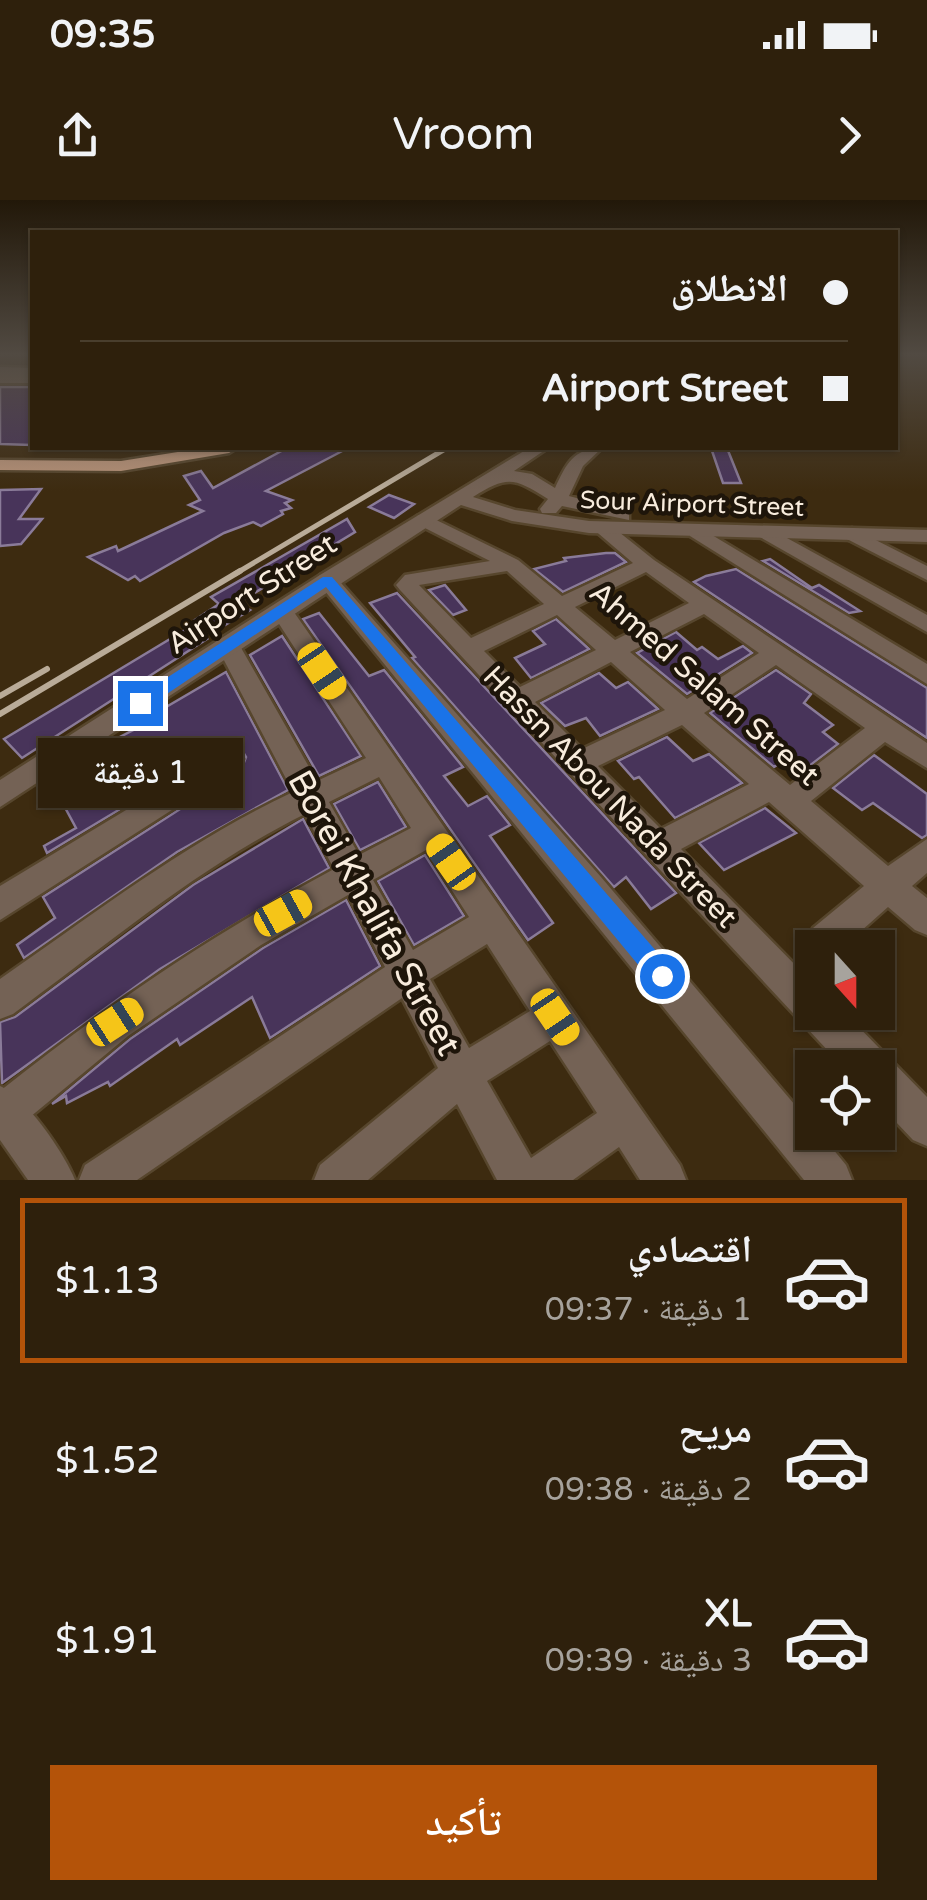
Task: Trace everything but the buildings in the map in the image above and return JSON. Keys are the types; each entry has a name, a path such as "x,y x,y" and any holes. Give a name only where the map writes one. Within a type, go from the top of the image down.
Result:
{"main road":[{"path":"0,452 160,456 175,450"},
{"path":"0,465 90,468 212,450"}],"street":[{"name":"Airport Street","path":"0,795 281,610 537,450"},
{"path":"560,499 550,481 552,468 573,450"},
{"path":"532,519 560,499 572,465 591,450"},
{"name":"Sour Airport Street","path":"495,474 526,478 560,499 593,510 640,517 926,532"},
{"name":"Sour Airport Street","path":"458,498 532,519 602,528 926,532"},
{"name":"Ahmed Salam Street","path":"424,520 511,564 562,604 927,919"},
{"path":"602,528 647,564 927,757"},
{"path":"697,532 927,675"},
{"path":"768,533 927,625"},
{"path":"852,534 927,574"},
{"name":"Hassn Abou Nada Street","path":"511,564 408,583 795,989"},
{"path":"468,649 647,564"},
{"path":"328,580 830,1180"},
{"path":"517,700 705,604"},
{"path":"281,610 665,1180"},
{"name":"Borei Khalifa Street","path":"228,646 520,1180"},
{"path":"578,763 686,712 777,654"},
{"path":"658,846 782,794 884,728"},
{"path":"0,904 229,760"},
{"path":"0,1001 259,822 384,762"},
{"path":"54,1180 2,1110 115,1022 248,933 430,832"},
{"path":"837,930 927,853"},
{"path":"100,1180 406,974 492,922"},
{"path":"335,1180 462,1074 555,1017"},
{"path":"835,1030 854,1050"},
{"path":"895,1093 927,1126"},
{"path":"537,1180 624,1119"}],"railway":[{"path":"235,574 443,450"},
{"path":"0,714 240,571"},
{"path":"0,696 47,669"}],"route":[{"path":"140,703 328,580 662,976"}]}
